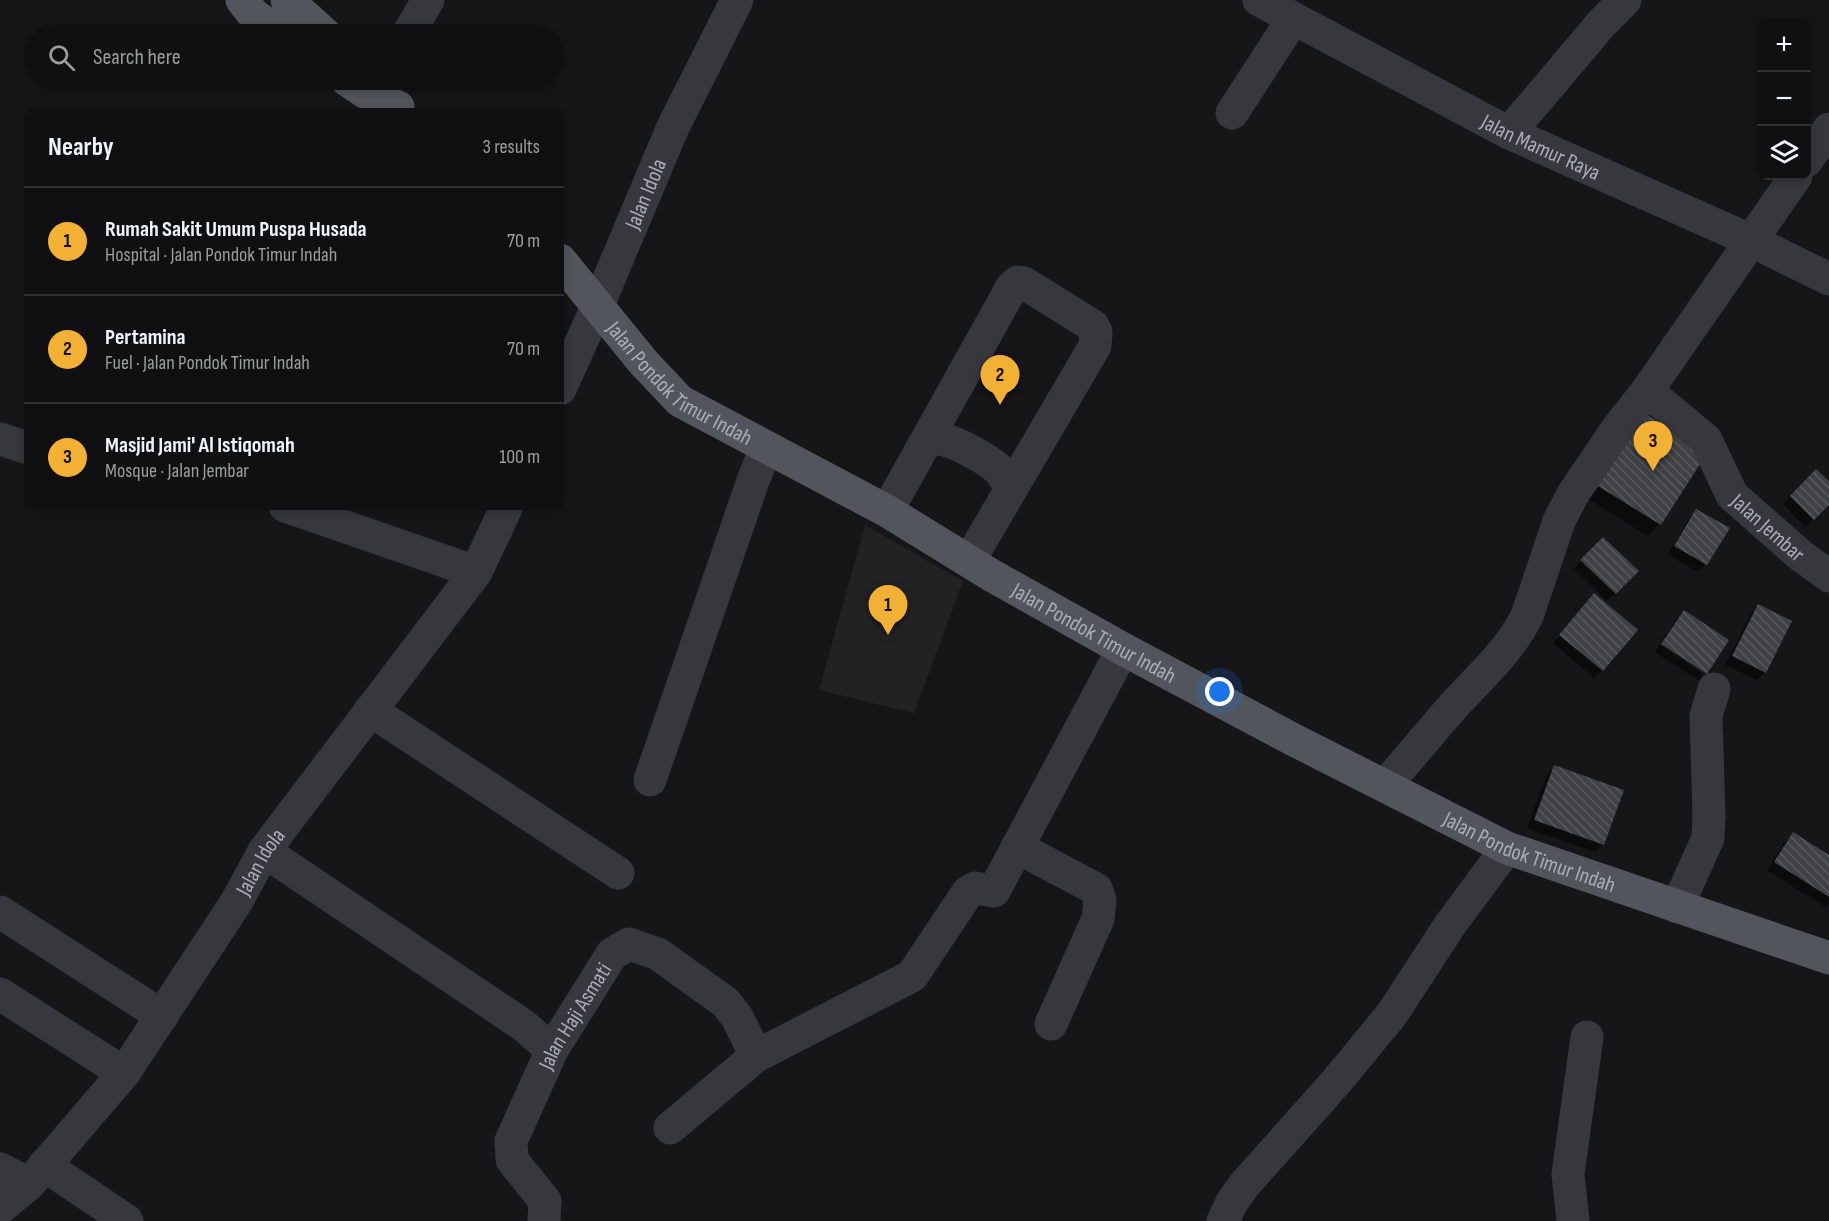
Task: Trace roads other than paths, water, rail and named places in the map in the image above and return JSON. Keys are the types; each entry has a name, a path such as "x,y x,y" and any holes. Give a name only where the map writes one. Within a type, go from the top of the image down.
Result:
{"main road":[{"path":"242,0 253,14 266,24"},
{"path":"287,0 315,24"},
{"name":"Jalan Pondok Timur Indah","path":"564,265 644,363 680,401 887,512 1123,649 1507,848 1829,958"}],"street":[{"path":"414,24 428,0"},
{"name":"Jalan Idola","path":"564,380 673,127 737,0"},
{"name":"Jalan Mamur Raya","path":"1259,0 1509,133 1750,240 1829,279"},
{"path":"1509,133 1602,23 1625,0"},
{"path":"1232,113 1293,19"},
{"path":"1385,786 1457,703 1507,650 1527,616 1559,521 1573,494 1793,180"},
{"path":"887,512 1011,287 1018,282 1024,283 1093,326 1096,332 1095,346 969,561"},
{"name":"Jalan Jembar","path":"1647,391 1706,441 1732,495 1800,555 1829,576"},
{"path":"0,439 24,447"},
{"path":"924,444 933,439 940,439 965,449 1001,472 1008,482 1010,491"},
{"path":"650,780 766,448"},
{"path":"297,510 476,572"},
{"name":"Jalan Idola","path":"0,1208 37,1175 124,1073 237,901 264,850 476,572 505,510"},
{"path":"670,1128 756,1056 912,976 968,892 975,888 994,891 1123,649"},
{"path":"1677,907 1708,838 1706,716 1714,688"},
{"path":"370,710 618,873"},
{"path":"1017,847 1096,890 1100,900 1098,919 1051,1024"},
{"path":"1223,1221 1232,1202 1245,1184 1336,1082 1392,1014 1450,925 1507,848"},
{"path":"264,850 523,1025 552,1050"},
{"path":"0,912 162,1016"},
{"name":"Jalan Haji Asmati","path":"544,1221 545,1201 512,1160 511,1142 552,1050 612,954 629,944 658,954 725,1002 737,1017 756,1056"},
{"path":"0,994 124,1073"},
{"path":"1573,1221 1568,1174 1587,1037"},
{"path":"0,1169 37,1175 127,1221"}],"place":[{"name":"Pertamina","path":"1000,405"},
{"name":"Masjid Jami' Al Istiqomah","path":"1653,471"},
{"name":"Rumah Sakit Umum Puspa Husada","path":"888,635"}]}
